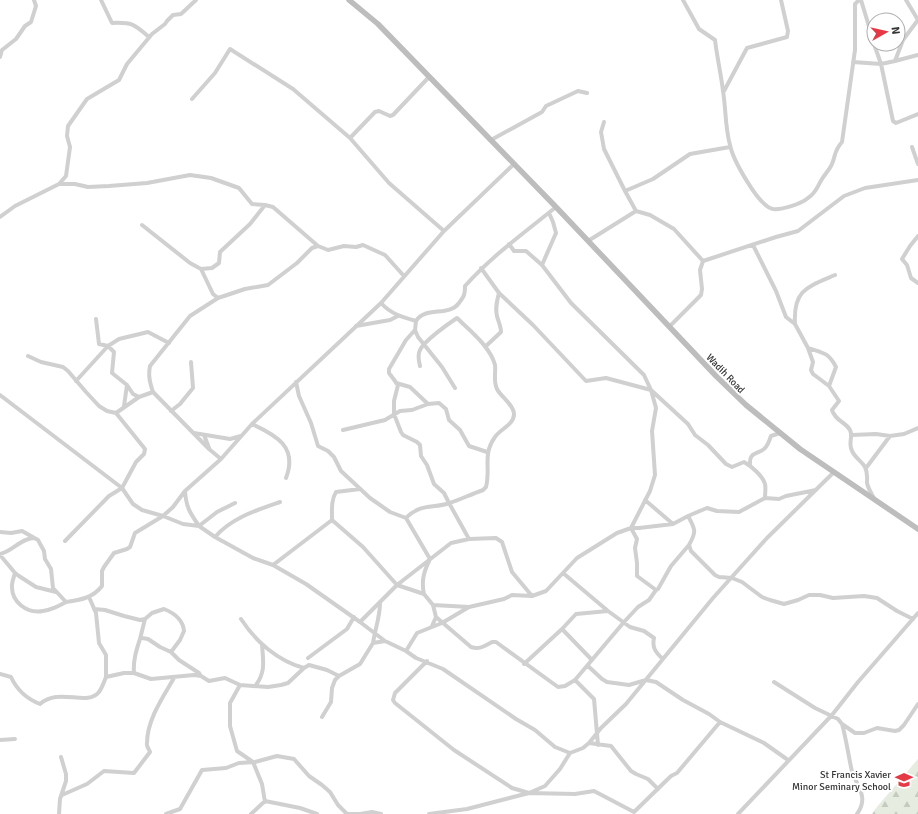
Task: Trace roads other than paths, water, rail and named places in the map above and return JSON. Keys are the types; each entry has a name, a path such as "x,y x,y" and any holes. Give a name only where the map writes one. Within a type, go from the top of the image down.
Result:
{"street":[{"path":"0,57 1,50 16,39 25,26 31,22 36,6 34,0"},
{"path":"101,0 112,23 128,22 139,28 149,37"},
{"path":"0,217 15,206 59,184 66,176 69,162 70,147 67,136 68,126 87,100 119,80 127,64 149,37 165,24 167,20 174,15 181,14 196,0"},
{"name":"Wadih Road","path":"349,0 378,24 746,405 800,449 918,529"},
{"path":"683,0 699,29 714,40 724,91 725,119 730,147 744,177 764,204 774,209 798,204 809,198 816,191 832,163 835,153 842,142 854,62 855,4 860,0 866,18"},
{"path":"724,91 747,48 787,37 788,31 781,0"},
{"path":"895,61 904,40 918,20 906,0"},
{"path":"192,99 214,73 230,49 293,89 350,138 389,183 444,231"},
{"path":"877,52 893,121 896,123 918,114"},
{"path":"854,62 881,64 918,55"},
{"path":"350,138 375,112 379,111 390,116 393,115 429,78"},
{"path":"491,140 542,112 546,106 578,91 587,93"},
{"path":"604,122 601,132 604,150 636,211 650,215 674,229 703,261"},
{"path":"625,191 653,179 690,154 730,147"},
{"path":"912,147 918,164"},
{"path":"15,573 11,586 14,598 18,604 32,611 41,611 56,607 66,602 89,597 102,586 102,571 111,556 114,553 127,549 132,544 135,533 163,516 173,507 185,491 221,459 252,424 381,302 444,231 514,164"},
{"path":"59,184 74,184 88,187 148,183 190,175 211,178 239,188 252,204 273,207 318,246 328,250 344,246 356,248 363,245 386,255 404,276"},
{"path":"703,261 798,231 844,196 865,188 918,180"},
{"path":"142,225 190,263 201,269 212,268 220,263 220,252 250,224 265,205"},
{"path":"470,539 444,493 434,484 427,465 421,456 420,445 403,435 401,432 394,414 394,401 398,388 389,373 389,369 406,340 415,330 416,321 419,317 452,310 457,306 465,295 465,286 481,268 556,207"},
{"path":"588,241 636,211"},
{"path":"542,265 556,233 549,213"},
{"path":"918,236 902,259 907,265 911,278 918,283"},
{"path":"509,244 514,251 526,251 542,265 571,303 644,375 651,390 656,408 652,431 655,475 652,486 631,528"},
{"path":"752,245 776,291 786,317 795,324 808,348 813,362 811,370 813,374 829,386 839,400 832,410 834,416 849,427 852,436 850,446 854,455 866,468 868,477 867,483 875,500"},
{"path":"221,459 209,449 153,392 148,373 150,366 190,316 218,298 246,289 268,285 298,263 312,248 318,246"},
{"path":"670,326 701,295 702,288 700,270 703,261"},
{"path":"481,268 499,293 533,325 586,382 606,378 651,390 673,409 688,424 695,435 708,445 726,464 732,467 744,462 750,465 765,483 765,498"},
{"path":"201,269 213,294 218,298"},
{"path":"795,324 795,306 798,298 809,286 835,275"},
{"path":"486,346 501,332 496,306 499,293"},
{"path":"381,302 392,313 416,321"},
{"path":"406,518 414,510 449,503 483,490 486,487 487,452 495,436 511,422 514,415 513,410 497,389 495,382 495,364 486,346 457,318 452,310"},
{"path":"355,326 390,320 398,316"},
{"path":"420,366 418,357 419,350 424,344 457,318"},
{"path":"96,319 101,354"},
{"path":"415,330 442,367 455,388"},
{"path":"76,381 108,346 119,339 148,332 169,343"},
{"path":"99,344 108,346 114,352 112,372 128,385 133,394 139,397"},
{"path":"808,348 822,352 831,357 836,367 829,386"},
{"path":"28,356 41,362 63,367 68,371 99,406 107,411 116,413 146,451 136,462 122,488 109,496 65,541"},
{"path":"171,411 180,404 193,388 190,362"},
{"path":"296,382 299,396 311,422 318,446 331,454 338,463 341,471 360,490 390,512 406,518 430,559"},
{"path":"396,383 410,387 428,404"},
{"path":"124,406 128,385"},
{"path":"116,413 139,397 153,392"},
{"path":"0,395 122,488 134,504 142,510 183,524 200,526 217,512 235,503"},
{"path":"342,430 385,420 394,414 428,404 439,403 446,409 449,420 460,430 469,446 487,452"},
{"path":"252,424 273,435 285,446 290,463 286,478"},
{"path":"852,436 876,434 890,436 904,434 918,428"},
{"path":"194,433 230,439 241,436"},
{"path":"750,465 750,459 753,454 764,448 768,444 771,436 780,433"},
{"path":"204,435 209,449"},
{"path":"866,468 890,436"},
{"path":"429,814 468,809 529,793 545,786 560,769 570,753 583,748 626,704 713,598 767,538 834,472"},
{"path":"360,490 336,492 332,507 332,520 363,547 397,585 424,594 433,605 436,617 471,648 483,648 492,642 496,642 524,664 558,687 565,686 575,680 624,622 638,607 649,600 658,589 671,566 689,545 694,536 695,529 688,516"},
{"path":"433,605 469,607 504,599 512,595 532,596 546,591 577,558 617,533 631,528 674,524 707,508 717,512 740,512 765,498 779,499 786,496 816,490"},
{"path":"185,491 185,502 189,511 200,526 215,537 253,558 273,565 306,584 354,617 385,641 406,651 416,658 427,661 457,677 495,705 535,730 555,747 570,753"},
{"path":"645,500 674,524"},
{"path":"215,537 231,522 280,502"},
{"path":"273,565 332,520"},
{"path":"631,528 637,538 635,548 637,576 656,590"},
{"path":"0,532 11,533 22,531 38,540 44,550 45,559 51,569 52,584 56,592 66,602"},
{"path":"38,540 29,538 0,555 15,573 36,587 56,592"},
{"path":"360,622 397,585 450,542 470,539 496,538 502,542 512,572 532,596"},
{"path":"689,545 691,551 715,575 719,577 732,578 742,582 762,597 784,604 809,595 820,595 832,598 864,596 877,598 913,619"},
{"path":"424,594 424,570 430,559"},
{"path":"563,574 630,627 644,631 654,638 653,646 657,654 663,659"},
{"path":"0,674 11,677 14,684 25,696 40,704 53,696 89,698 98,693 106,678 106,655 99,643 94,608 89,597"},
{"path":"322,717 331,702 332,688 335,680 338,676 360,664 373,643 374,633 379,619 380,603"},
{"path":"406,651 418,633 442,623 469,607"},
{"path":"94,608 135,619 145,619"},
{"path":"134,673 133,664 145,619 152,613 164,609 178,617 184,627 180,640 171,652"},
{"path":"524,664 576,614 608,611"},
{"path":"740,813 788,760 832,715 858,682 918,613"},
{"path":"308,658 347,629 354,617"},
{"path":"432,627 436,617"},
{"path":"241,619 249,631 262,644 291,665 304,668"},
{"path":"562,629 592,660"},
{"path":"143,630 148,639 171,652 179,660 209,681 225,678 240,685 268,687 285,684 309,665 328,670 338,676"},
{"path":"140,639 148,639"},
{"path":"373,643 385,641"},
{"path":"256,685 262,676 262,644"},
{"path":"427,661 395,693 395,704 454,750 512,788 529,793 575,794 594,791 634,812 671,776 677,773 720,722"},
{"path":"588,666 607,682 628,684 646,680 656,682 720,722 764,743 788,760"},
{"path":"106,678 124,673 134,673 151,679 201,676"},
{"path":"62,795 87,784 104,771 134,773 150,752 146,744 150,727 156,712 174,678"},
{"path":"575,680 594,699 598,745"},
{"path":"774,682 816,708 832,715 855,733 864,733 877,728 895,731 899,730 918,704"},
{"path":"240,685 230,703 230,726 237,751 253,762 262,784 265,802"},
{"path":"842,724 851,769 861,791 862,806 857,814"},
{"path":"0,740 15,739"},
{"path":"588,743 611,746 631,771 648,779 658,788"},
{"path":"166,814 180,809 202,770 226,768 239,763 253,762 277,756 292,758 309,776 330,792 338,805 347,814 372,812 381,814"},
{"path":"59,814 60,799 66,781 66,774 60,757"},
{"path":"251,814 265,802"},
{"path":"265,802 300,808 317,814"}],"place":[{"name":"St Francis Xavier Minor Seminary School","path":"904,780"}]}
